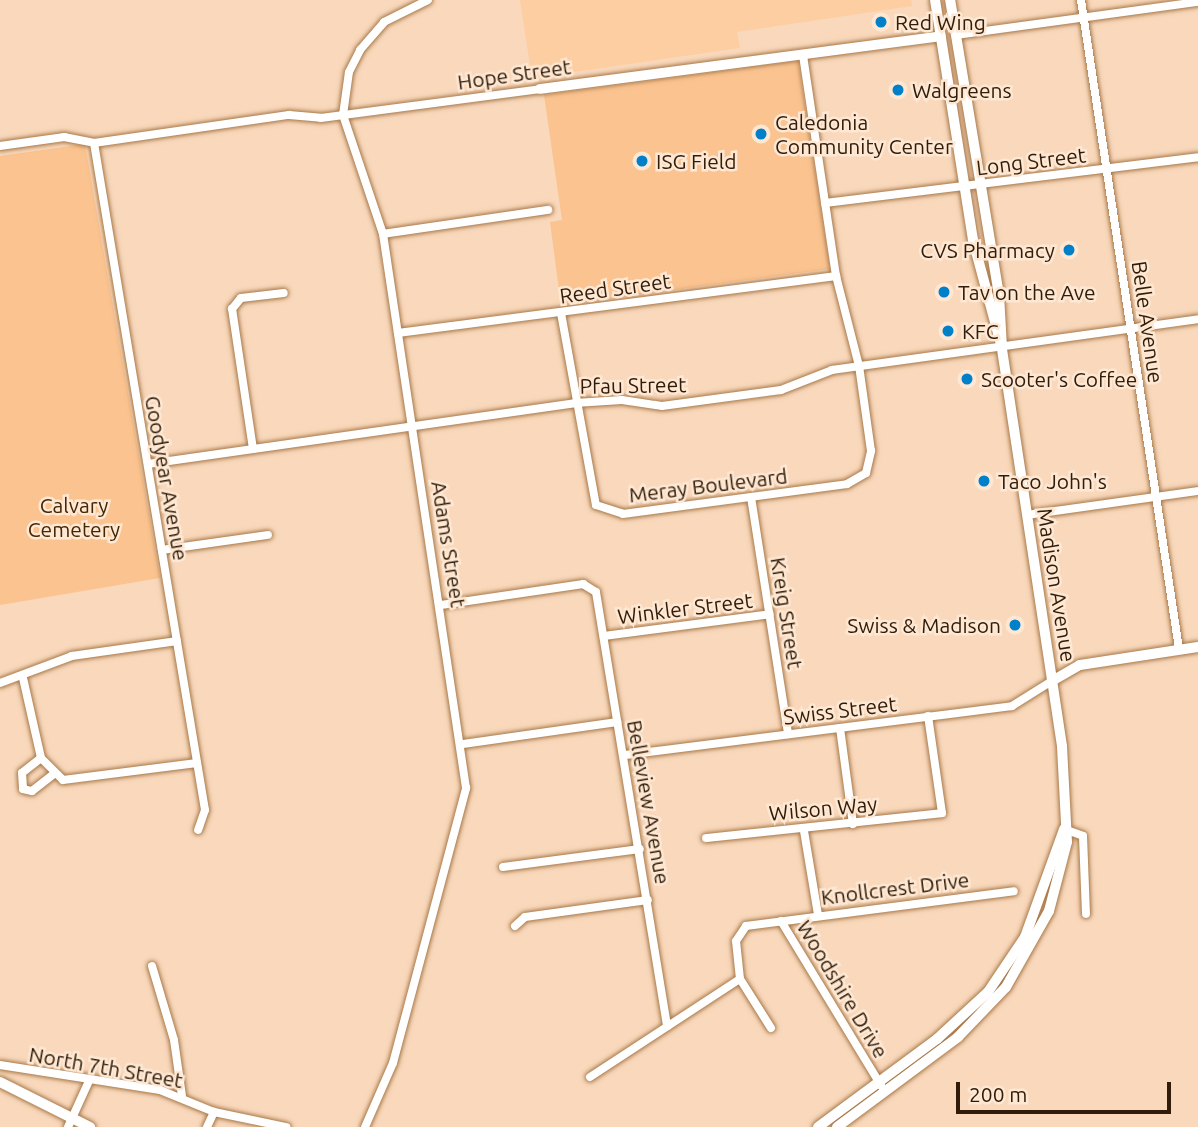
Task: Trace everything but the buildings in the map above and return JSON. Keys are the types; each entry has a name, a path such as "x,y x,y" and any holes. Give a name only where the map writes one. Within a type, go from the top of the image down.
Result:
{"main road":[{"name":"Madison Avenue","path":"935,0 978,264 1002,347"},
{"path":"941,0 948,28 956,35"},
{"name":"Madison Avenue","path":"837,1127 965,1016 1007,966 1039,907 1057,841 1064,828 1064,769 1002,347 999,295 950,0"},
{"name":"Hope Street","path":"540,89 941,36"},
{"path":"1052,681 1080,665 1198,647"},
{"path":"0,1082 70,1122 90,1127"},
{"name":"Madison Avenue","path":"818,1127 882,1087"}],"street":[{"name":"Adams Street","path":"365,1127 393,1063 463,803 463,744 383,234 343,115 349,72 360,50 384,22 428,0"},
{"name":"Belle Avenue","path":"1081,0 1180,649"},
{"path":"956,35 1198,2"},
{"name":"Meray Boulevard","path":"561,313 575,403 596,505 623,514 847,484 866,473 871,451 859,366 836,276 803,55"},
{"name":"Hope Street","path":"94,143 289,115 343,115 540,89"},
{"path":"0,146 83,138 94,143"},
{"name":"Goodyear Avenue","path":"94,143 205,810 198,830"},
{"name":"Long Street","path":"825,203 1198,157"},
{"path":"383,234 548,210"},
{"name":"Reed Street","path":"398,333 836,276"},
{"path":"253,449 232,309 241,298 284,293"},
{"name":"Pfau Street","path":"148,464 575,403 622,400 662,407 781,390 811,376 859,366 1198,318"},
{"path":"1027,515 1198,491"},
{"name":"Kreig Street","path":"751,498 788,734"},
{"path":"162,550 268,535"},
{"name":"Belleview Avenue","path":"441,605 592,585 625,755 667,1026"},
{"name":"Winkler Street","path":"604,636 770,614"},
{"path":"0,683 23,678 72,656 177,641"},
{"path":"23,678 41,758 54,774 73,781 197,763"},
{"name":"Swiss Street","path":"625,755 1012,706 1052,681"},
{"name":"Wilson Way","path":"706,838 804,831 942,813 928,716"},
{"path":"463,744 617,722"},
{"path":"840,728 853,824"},
{"path":"41,758 22,774 23,789 32,791 54,774"},
{"path":"1064,828 1083,836 1086,914"},
{"path":"804,831 818,915"},
{"path":"503,867 640,849"},
{"name":"Knollcrest Drive","path":"781,921 1014,891"},
{"path":"516,926 525,917 648,900"},
{"name":"Woodshire Drive","path":"740,979 738,932 746,926 781,921 882,1087"},
{"path":"152,966 174,1041 182,1096"},
{"path":"590,1077 740,979 771,1028"},
{"name":"North 7th Street","path":"0,1065 182,1096 214,1112 286,1127"},
{"path":"70,1122 89,1081"},
{"path":"207,1127 214,1112"}],"shaded area":[{"path":"520,0 911,0 912,6 737,32 740,48 532,78"}],"green space":[{"name":"ISG Field","path":"798,61 830,269 561,305 550,222 562,220 544,95"},
{"name":"Calvary Cemetery","path":"85,144 160,578 0,605 0,156"}],"place":[{"name":"Red Wing","path":"881,22"},
{"name":"Walgreens","path":"898,90"},
{"name":"Caledonia Community Center","path":"761,134"},
{"name":"ISG Field","path":"642,161"},
{"name":"CVS Pharmacy","path":"1069,250"},
{"name":"Tav on the Ave","path":"944,292"},
{"name":"KFC","path":"948,331"},
{"name":"Scooter's Coffee","path":"967,379"},
{"name":"Taco John's","path":"984,481"},
{"name":"Swiss & Madison","path":"1015,625"}]}
